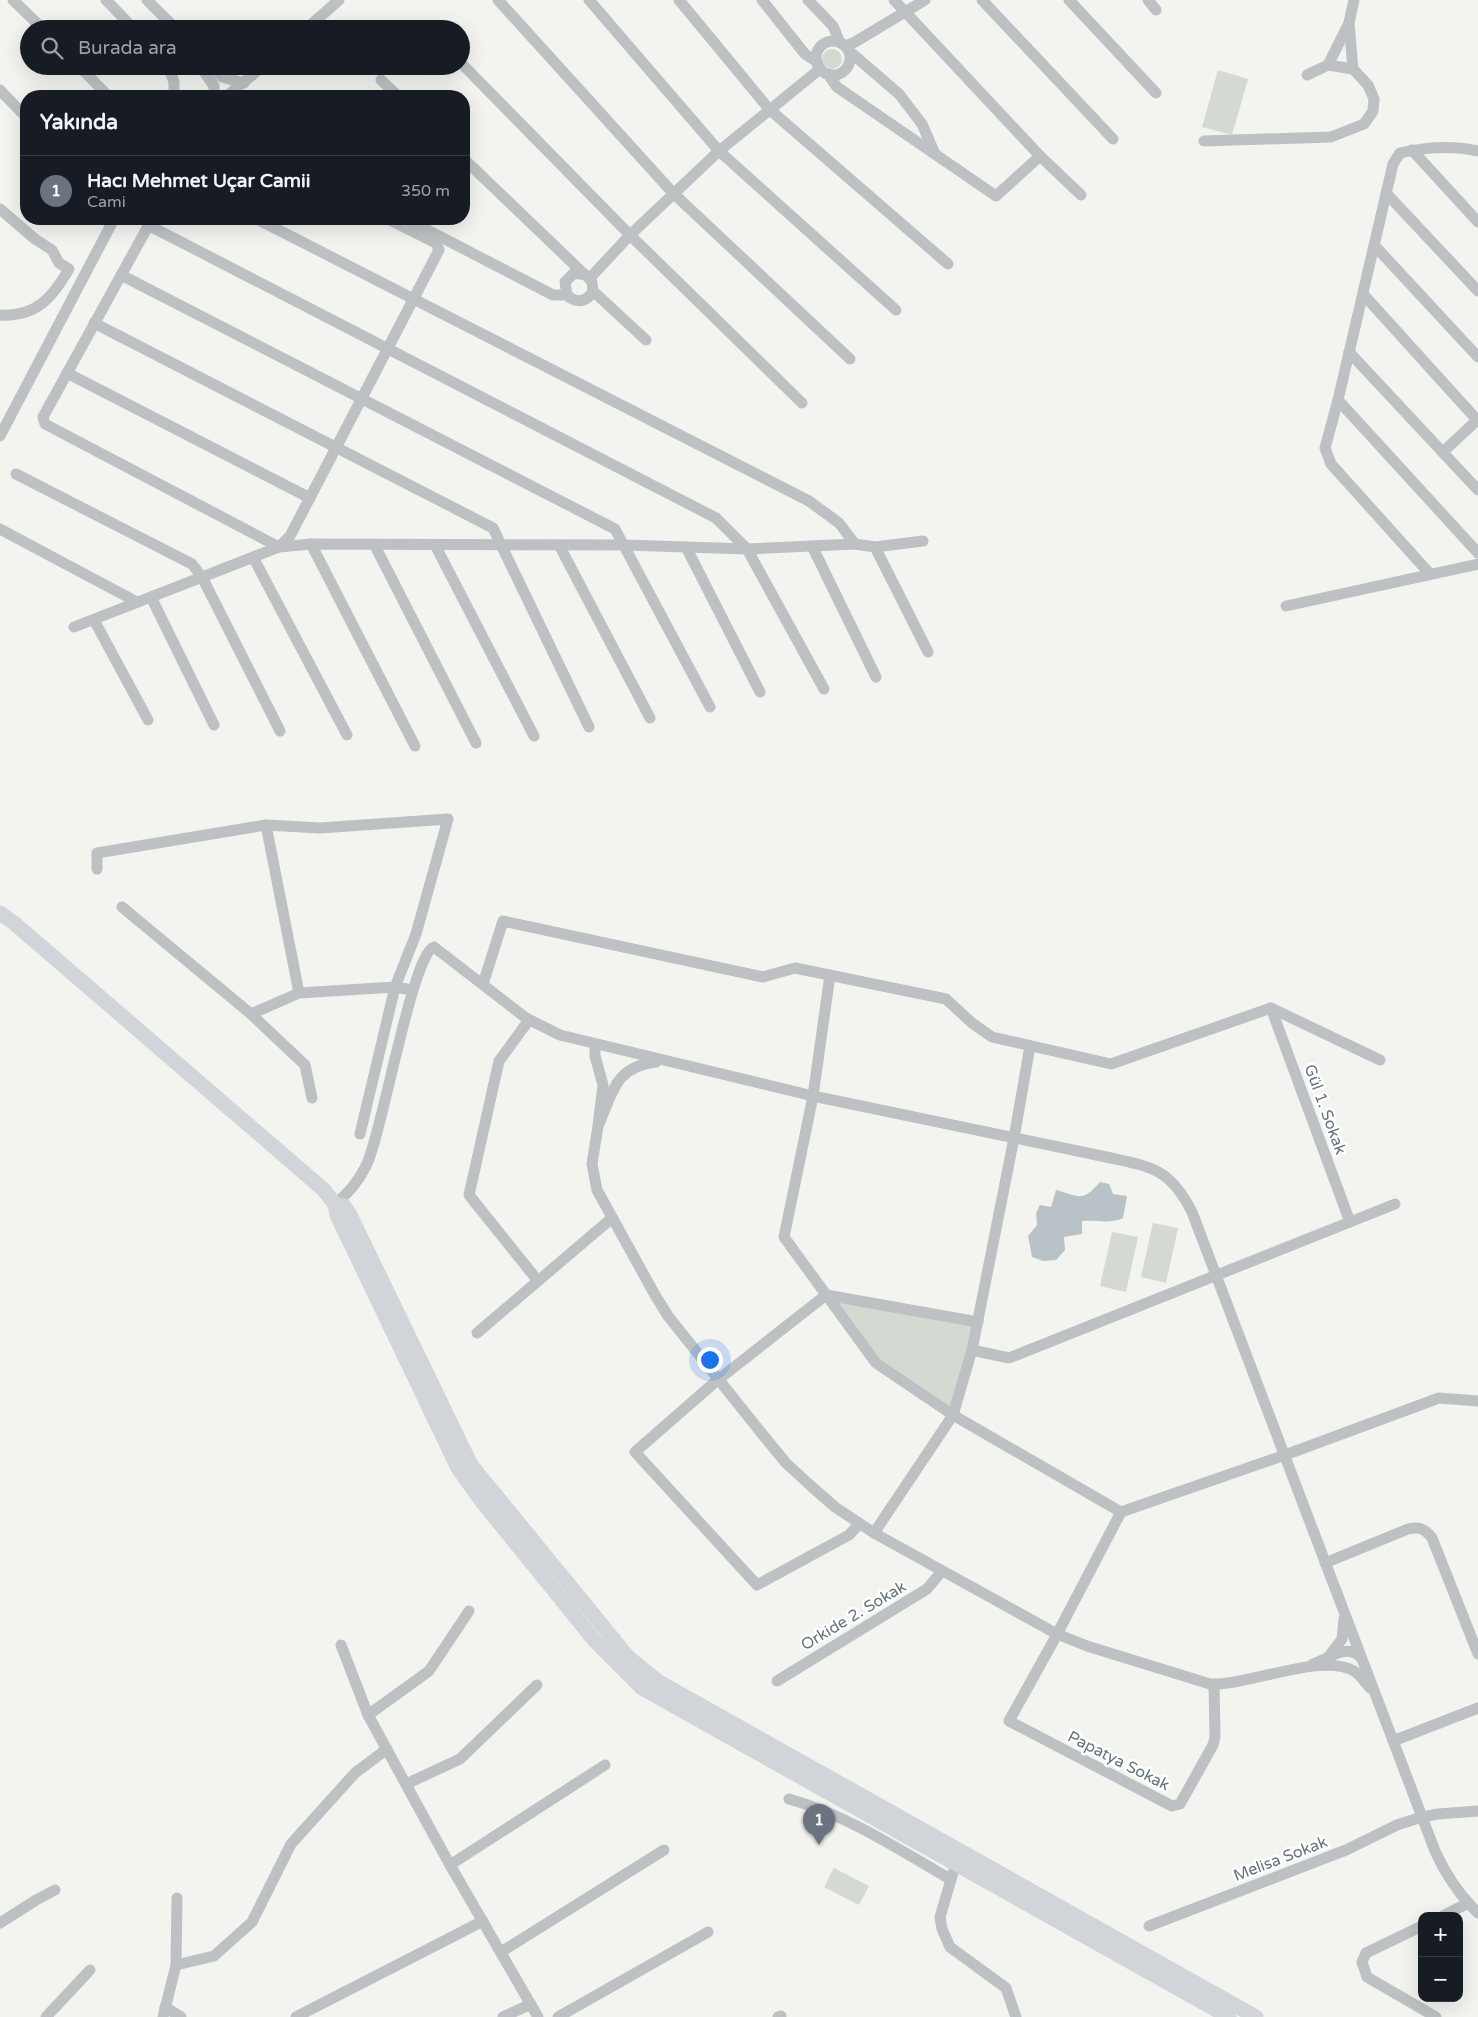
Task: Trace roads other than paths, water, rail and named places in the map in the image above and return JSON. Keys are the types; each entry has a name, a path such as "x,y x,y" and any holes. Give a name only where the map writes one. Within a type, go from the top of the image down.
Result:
{"main road":[{"path":"0,913 323,1189 335,1204 337,1214 458,1468 492,1514 615,1662 642,1688 684,1704 1256,2017"},
{"path":"684,1704 956,1864 1229,2017"}],"street":[{"path":"13,0 34,20"},
{"path":"106,0 125,20"},
{"path":"139,0 158,20"},
{"path":"147,0 167,20"},
{"path":"316,20 339,0"},
{"path":"498,0 673,193 850,358"},
{"path":"589,0 718,151 896,310"},
{"path":"679,0 769,109 948,264"},
{"path":"762,0 805,54 821,68 837,87 996,196 1040,156"},
{"path":"808,0 833,26 844,46 850,62 844,71 833,75 821,68 818,52 824,44 835,41 844,46 900,94 922,124 935,154"},
{"path":"894,0 1040,156 1081,195"},
{"path":"844,46 855,42 925,0"},
{"path":"982,0 1113,138"},
{"path":"1069,0 1156,93"},
{"path":"1148,0 1156,10"},
{"path":"1308,75 1328,65 1349,23 1354,0"},
{"path":"1349,23 1353,70"},
{"path":"1204,141 1331,137 1364,124 1373,111 1374,99 1368,85 1353,70 1328,65"},
{"path":"586,276 718,151 821,68"},
{"path":"470,72 630,235 802,402"},
{"path":"88,75 102,90"},
{"path":"171,75 174,90"},
{"path":"206,75 214,86 214,90"},
{"path":"220,75 244,83"},
{"path":"235,90 253,75"},
{"path":"381,80 392,90"},
{"path":"0,90 20,111"},
{"path":"1430,574 1331,464 1325,448 1396,158 1400,153 1412,150 1457,146 1478,152"},
{"path":"1412,150 1478,222"},
{"path":"470,165 586,276 592,291 646,340"},
{"path":"1386,193 1478,291"},
{"path":"0,210 27,233 52,250 59,263 69,269 56,291 40,306 17,315 0,315"},
{"path":"0,436 111,225"},
{"path":"148,225 43,418 45,424 279,547"},
{"path":"156,225 387,350 716,518 747,549 824,689"},
{"path":"269,225 809,502 839,523 855,544"},
{"path":"279,547 290,536 439,250 436,243 400,225"},
{"path":"418,225 553,295 567,295"},
{"path":"427,225 434,233"},
{"path":"1374,245 1478,357"},
{"path":"586,276 574,273 567,279 564,287 567,295 579,301 588,298 592,291"},
{"path":"120,275 615,529 710,707"},
{"path":"1363,294 1477,421 1443,452"},
{"path":"94,323 493,528 590,727"},
{"path":"1349,352 1478,490"},
{"path":"67,373 310,498"},
{"path":"1338,400 1478,553"},
{"path":"16,474 192,564 202,576 280,731"},
{"path":"0,529 137,602"},
{"path":"74,628 279,547 311,544 625,545 747,549 855,544 874,547 922,541"},
{"path":"311,544 414,746"},
{"path":"374,544 476,743"},
{"path":"435,545 534,736"},
{"path":"559,545 650,718"},
{"path":"812,546 876,676"},
{"path":"686,547 760,692"},
{"path":"874,547 928,652"},
{"path":"253,557 347,735"},
{"path":"1286,606 1478,564"},
{"path":"150,597 214,725"},
{"path":"94,620 148,720"},
{"path":"97,869 97,853 266,825 320,828 448,819 416,934 395,987 360,1134"},
{"path":"266,825 299,993"},
{"path":"122,907 251,1014 305,1065 312,1098"},
{"path":"483,984 503,921 763,977 795,968 946,999 972,1023 992,1037 1111,1064 1271,1008 1380,1060"},
{"path":"335,1204 349,1193 366,1166 377,1136 412,990 428,951 434,947 529,1020 560,1035 610,1049 813,1096 1142,1165 1157,1171 1168,1178 1183,1193 1192,1212 1422,1817 1446,1875 1478,1913"},
{"path":"830,975 813,1096 784,1237 876,1363 953,1415 1121,1512"},
{"path":"251,1014 299,993 395,987 412,990"},
{"name":"Gül 1. Sokak","path":"1271,1008 1350,1222"},
{"path":"529,1020 499,1061 469,1195 538,1281"},
{"path":"595,1045 595,1056 603,1084 592,1158 593,1176 597,1190 668,1316 786,1462 811,1486 859,1524 874,1533 1068,1640 1184,1677 1214,1684 1224,1684 1302,1668 1326,1666 1346,1668 1360,1676 1376,1695"},
{"path":"874,1533 953,1415 978,1322 1030,1046"},
{"path":"598,1126 608,1098 624,1064 616,1053 610,1049"},
{"path":"618,1080 628,1070 642,1064 662,1061"},
{"path":"972,1350 1009,1358 1395,1204"},
{"path":"477,1333 612,1218"},
{"path":"859,1524 849,1535 758,1586 635,1452 718,1380 826,1295 978,1322"},
{"path":"1057,1634 1121,1512 1285,1456 1439,1398 1478,1401"},
{"path":"1325,1563 1408,1529 1422,1528 1432,1538 1478,1654"},
{"name":"Orkide 2. Sokak","path":"777,1681 927,1589 942,1572"},
{"path":"1326,1659 1342,1639 1343,1610"},
{"path":"368,1715 429,1671 469,1611"},
{"name":"Papatya Sokak","path":"1057,1634 1009,1721 1172,1806 1180,1804 1213,1745 1215,1737 1214,1684"},
{"path":"341,1645 368,1715 450,1865 538,2017"},
{"path":"1302,1668 1348,1650 1362,1658"},
{"path":"406,1784 460,1759 537,1685"},
{"path":"1393,1741 1478,1708"},
{"path":"176,1965 214,1956 252,1922 291,1844 355,1773 387,1749"},
{"path":"450,1865 605,1765"},
{"path":"789,1799 810,1805 862,1828 950,1879"},
{"name":"Melisa Sokak","path":"1149,1926 1346,1850 1397,1825 1422,1817 1478,1811"},
{"path":"501,1952 664,1850"},
{"path":"956,1864 940,1917 942,1929 950,1947 1006,1988 1016,2017"},
{"path":"0,1923 55,1890"},
{"path":"177,1898 176,1965 164,2012 181,2017"},
{"path":"1451,1912 1468,1903"},
{"path":"296,2017 483,1921"},
{"path":"1418,1928 1366,1953 1362,1962 1367,1977 1436,2017"},
{"path":"558,2017 708,1932"},
{"path":"46,2017 90,1970"},
{"path":"503,2017 531,2004"}],"place":[{"name":"Hacı Mehmet Uçar Camii","path":"819,1845"}]}
